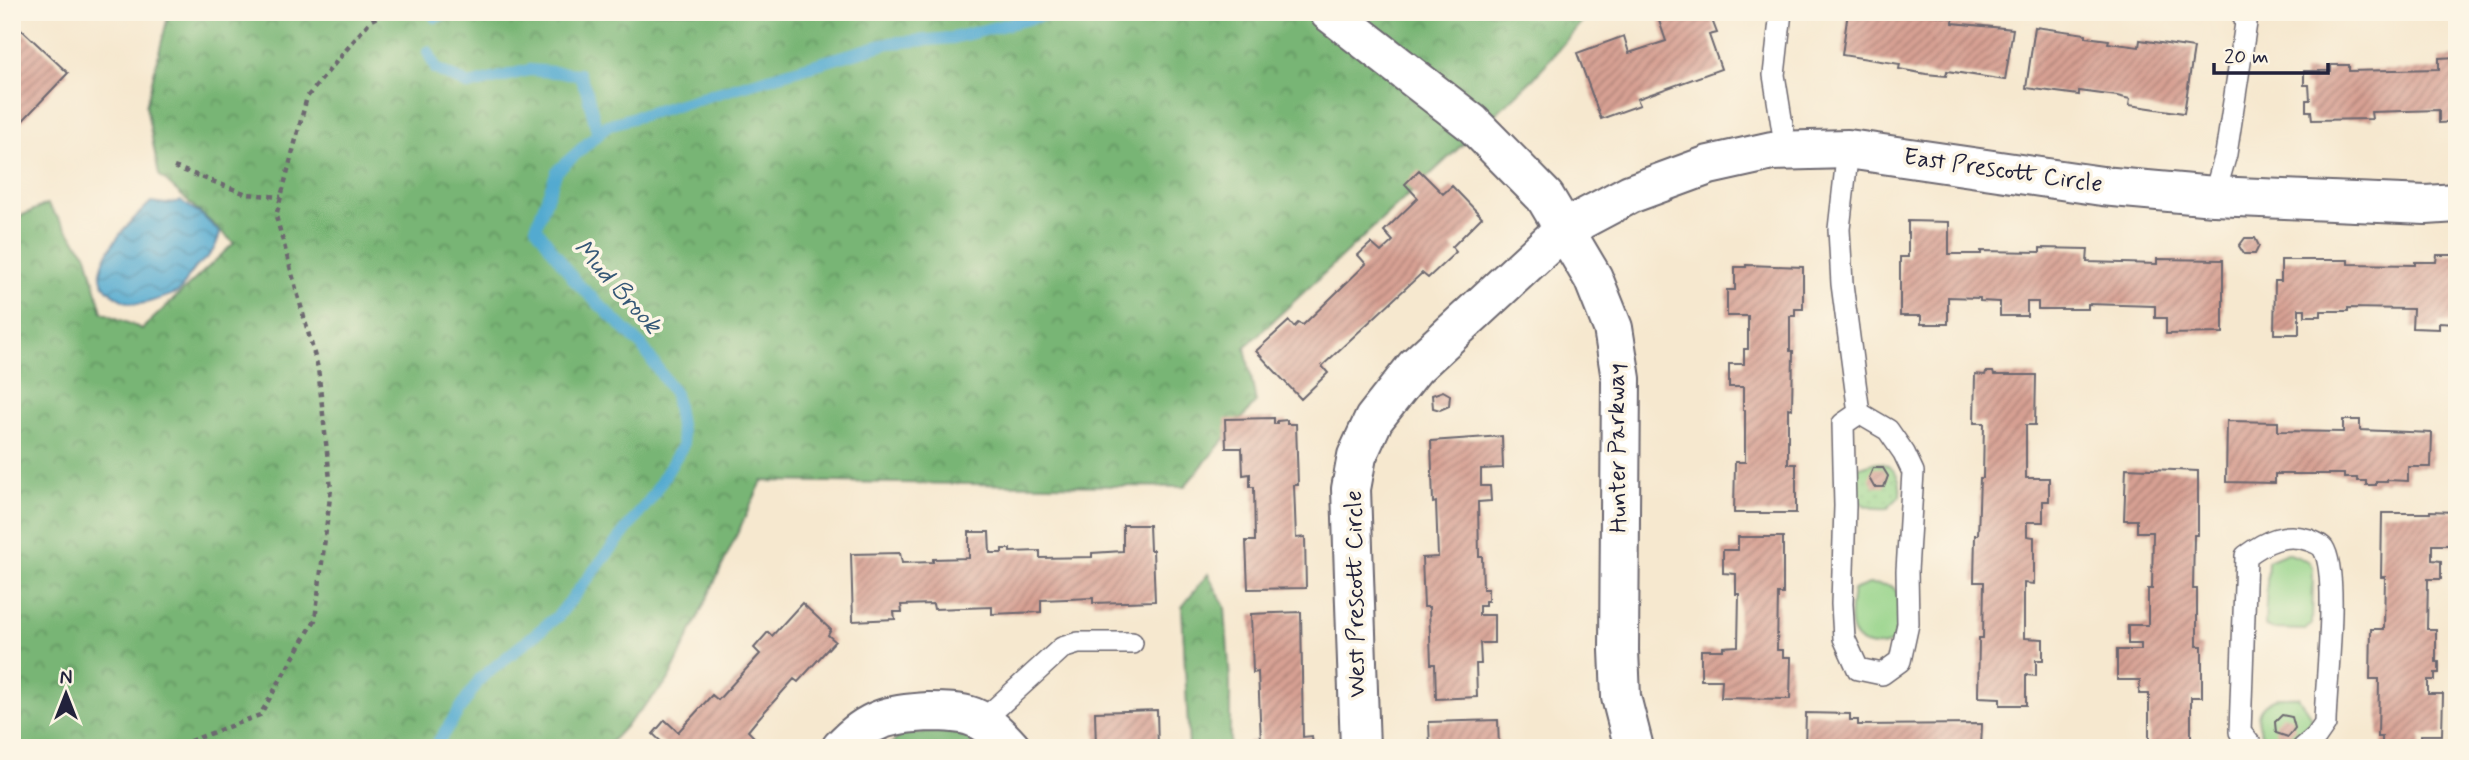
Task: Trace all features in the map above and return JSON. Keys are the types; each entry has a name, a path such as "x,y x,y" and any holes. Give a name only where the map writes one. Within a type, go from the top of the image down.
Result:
{"street":[{"name":"Hunter Parkway","path":"1329,12 1472,123 1545,197 1593,278 1612,328 1621,379 1619,650 1621,697 1634,748"},
{"name":"East Prescott Circle","path":"1564,229 1630,194 1709,165 1786,150 1848,149 2096,186 2214,196 2426,205 2457,203"},
{"name":"West Prescott Circle","path":"1360,748 1352,489 1357,456 1374,419 1415,366 1564,229"},
{"path":"841,748 871,723 898,713 946,712 972,716 995,730 1011,748"}],"lane":[{"path":"1781,12 1774,75 1786,150"},
{"path":"2214,196 2226,154 2245,23 2242,12"},
{"path":"1848,149 1839,229 1842,284 1859,413"},
{"path":"1859,413 1888,430 1913,472 1907,571 1908,624 1900,661 1882,674 1858,669 1844,638 1843,424 1859,413"},
{"path":"2253,748 2240,732 2245,556 2281,536 2297,536 2316,542 2323,548 2330,584 2325,724 2316,737 2303,748"},
{"path":"981,722 1062,649 1078,643 1132,643"}],"path":[{"path":"171,748 260,715 315,620 331,489 318,368 276,216 307,97 371,20 387,12"},
{"path":"174,166 247,194 281,197"}],"green space":[{"path":"169,12 1590,12 1534,78 1245,347 1256,402 1184,487 762,481 668,681 605,748 12,748 12,220 47,204 87,255 102,312 142,329 234,243 159,175 146,106"},
{"path":"1876,462 1892,469 1900,484 1900,496 1888,508 1865,505 1855,493 1853,479 1857,468"},
{"path":"2287,553 2308,561 2313,568 2312,624 2306,630 2271,629 2265,626 2268,561"},
{"path":"1208,574 1225,607 1230,682 1230,748 1189,748 1182,607"},
{"path":"1869,584 1891,586 1898,595 1895,640 1883,646 1874,646 1857,639 1851,625 1853,590"},
{"path":"2278,697 2298,697 2312,718 2304,734 2293,742 2279,742 2262,735 2258,721 2259,712 2265,704"},
{"path":"946,728 969,739 977,748 885,748 912,729 916,734"}],"water":[{"path":"181,201 202,215 220,233 213,250 193,270 178,292 137,304 112,294 103,283 101,271 114,242 151,202 166,204"}],"building":[{"path":"1656,12 1709,12 1717,33 1709,35 1721,69 1637,99 1640,105 1601,119 1577,53 1624,36 1629,53 1666,41"},
{"path":"1848,12 1913,12 1953,18 1953,23 2013,29 2005,80 1947,71 1946,76 1926,74 1899,69 1900,64 1842,55"},
{"path":"2035,27 2086,34 2086,37 2109,40 2108,43 2139,47 2140,40 2194,48 2184,113 2129,105 2130,99 2117,96 2079,91 2079,95 2026,88"},
{"path":"22,30 68,73 12,132 12,40"},
{"path":"2457,57 2457,122 2439,123 2439,110 2371,112 2372,119 2312,120 2311,111 2306,111 2306,100 2310,100 2309,85 2304,85 2304,71 2331,71 2331,65 2349,65 2349,71 2439,69 2439,58"},
{"path":"1419,170 1443,194 1452,186 1482,217 1452,247 1456,252 1428,278 1422,273 1322,366 1328,373 1301,399 1256,351 1289,321 1294,327 1298,323 1303,325 1366,264 1358,255 1371,243 1381,252 1393,241 1384,231 1418,198 1405,184"},
{"path":"1908,221 1949,222 1949,254 1981,254 1981,251 2040,252 2040,248 2088,249 2087,262 2157,264 2157,259 2223,260 2223,333 2166,334 2166,318 2155,318 2155,306 2088,304 2088,309 2038,309 2038,302 2027,302 2027,316 2000,316 2000,302 1948,297 1948,324 1921,324 1921,316 1900,316 1900,257 1908,257"},
{"path":"2245,238 2255,238 2259,246 2255,254 2244,254 2239,246"},
{"path":"2437,255 2457,255 2457,323 2439,322 2439,329 2412,328 2413,309 2348,308 2348,311 2321,311 2321,316 2305,316 2305,309 2299,309 2299,334 2274,334 2275,281 2281,281 2281,260 2348,260 2348,264 2415,265 2415,262 2436,262"},
{"path":"1735,267 1803,267 1803,309 1795,309 1795,316 1790,316 1790,351 1793,351 1792,409 1788,408 1788,464 1796,464 1796,513 1734,513 1735,462 1745,462 1745,410 1743,387 1729,387 1729,364 1744,364 1744,349 1748,349 1748,316 1727,316 1727,290 1735,290"},
{"path":"1986,372 1993,372 1994,375 2036,375 2035,425 2026,425 2026,478 2049,478 2049,501 2043,501 2043,522 2027,522 2027,536 2034,537 2034,584 2024,583 2024,638 2043,639 2043,660 2036,660 2036,676 2026,675 2026,705 2000,705 2000,698 1978,697 1984,582 1974,582 1975,535 1978,535 1980,478 1983,478 1984,423 1974,423 1975,374 1985,375"},
{"path":"1443,391 1450,395 1449,406 1440,410 1433,408 1432,395"},
{"path":"1274,418 1274,424 1287,420 1287,424 1296,424 1296,538 1305,537 1306,588 1248,589 1246,541 1255,541 1254,487 1250,487 1250,474 1243,475 1242,448 1226,448 1225,419"},
{"path":"2343,420 2360,420 2360,430 2432,433 2431,467 2408,467 2408,481 2387,480 2376,482 2376,485 2366,485 2366,481 2357,481 2357,478 2344,478 2344,474 2275,474 2275,483 2226,482 2227,421 2278,422 2278,431 2343,432"},
{"path":"1502,436 1503,468 1481,469 1481,486 1490,486 1491,501 1478,502 1479,556 1482,556 1483,589 1488,589 1488,601 1485,601 1485,606 1479,606 1479,615 1494,615 1494,643 1480,643 1481,664 1476,664 1477,697 1436,699 1435,664 1431,664 1429,607 1424,607 1422,558 1438,557 1431,441"},
{"path":"1873,468 1883,468 1888,476 1884,487 1874,487 1869,478"},
{"path":"2126,468 2198,471 2198,535 2194,535 2193,589 2197,589 2197,646 2202,646 2202,697 2191,697 2191,748 2149,748 2149,694 2139,694 2140,680 2117,680 2117,650 2141,650 2141,644 2128,644 2128,625 2148,625 2148,589 2152,589 2153,532 2137,532 2137,520 2124,520"},
{"path":"2455,512 2455,545 2432,545 2432,560 2441,561 2441,579 2428,579 2427,629 2436,629 2436,662 2439,662 2439,673 2435,673 2435,680 2428,680 2428,694 2443,694 2442,735 2421,735 2421,748 2382,748 2382,737 2378,737 2379,679 2370,679 2371,629 2384,629 2385,577 2381,577 2382,513"},
{"path":"1123,525 1149,525 1155,601 1093,603 1093,598 1041,600 1041,612 992,614 992,607 934,609 933,604 901,605 902,612 894,612 895,619 853,621 851,554 900,553 902,563 969,558 969,532 989,532 990,553 1002,553 1002,549 1010,549 1010,552 1040,551 1040,558 1092,557 1092,553 1123,551"},
{"path":"1738,537 1783,537 1783,594 1778,594 1777,650 1783,650 1783,657 1791,657 1790,699 1721,698 1722,680 1701,680 1701,650 1723,650 1723,647 1738,646 1739,594 1736,594 1736,574 1723,573 1723,550 1738,550"},
{"path":"802,603 831,630 828,635 835,641 798,682 794,679 757,720 748,731 754,737 745,748 668,748 653,734 665,720 678,732 712,695 718,700 760,654 754,648 768,632 772,636"},
{"path":"1301,612 1303,737 1312,736 1313,748 1249,748 1248,741 1261,741 1258,672 1253,673 1251,614"},
{"path":"1157,710 1158,748 1096,748 1095,712"},
{"path":"1806,713 1850,714 1850,720 1858,720 1858,725 1982,724 1981,748 1805,748"},
{"path":"2282,715 2292,717 2295,728 2288,737 2276,733 2275,722"},
{"path":"1498,720 1499,748 1430,748 1429,722"}],"waterway":[{"path":"435,17 449,12"},
{"name":"Mud Brook","path":"434,748 480,679 559,615 652,497 683,445 675,394 642,346 575,281 536,227 557,171 608,125 889,43 953,38 1056,12"},
{"path":"428,52 436,69 469,85 529,70 579,74 587,92 598,135"}]}
